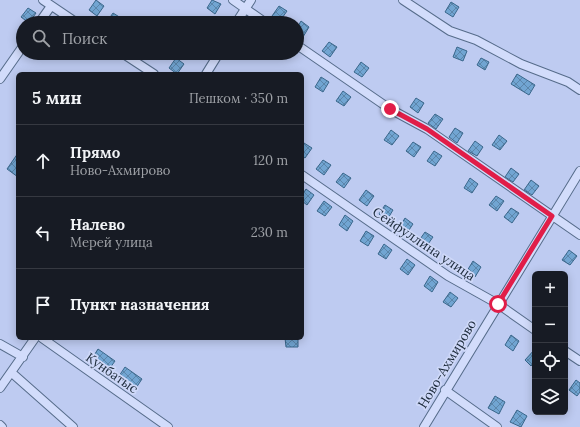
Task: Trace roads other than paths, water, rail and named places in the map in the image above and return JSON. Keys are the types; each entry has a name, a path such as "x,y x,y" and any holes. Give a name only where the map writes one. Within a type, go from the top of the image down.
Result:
{"street":[{"path":"43,0 66,16"},
{"path":"233,0 256,16"},
{"path":"240,16 251,0"},
{"path":"403,0 450,31 476,40 521,64 568,82 580,90"},
{"path":"44,16 51,6"},
{"path":"304,50 390,109 427,129 580,235"},
{"path":"0,79 16,56"},
{"path":"133,60 151,72"},
{"path":"207,72 214,60"},
{"name":"Ново-Ахмирово","path":"424,427 445,390 580,171"},
{"name":"Сейфуллина улица","path":"304,176 448,276 498,304 532,328"},
{"path":"0,388 12,373 34,340"},
{"name":"Кунбатыс","path":"45,340 168,427"},
{"path":"0,344 22,357"},
{"path":"568,353 580,361"},
{"path":"12,373 73,427"},
{"path":"445,390 497,427"},
{"path":"152,427 156,419"}]}
